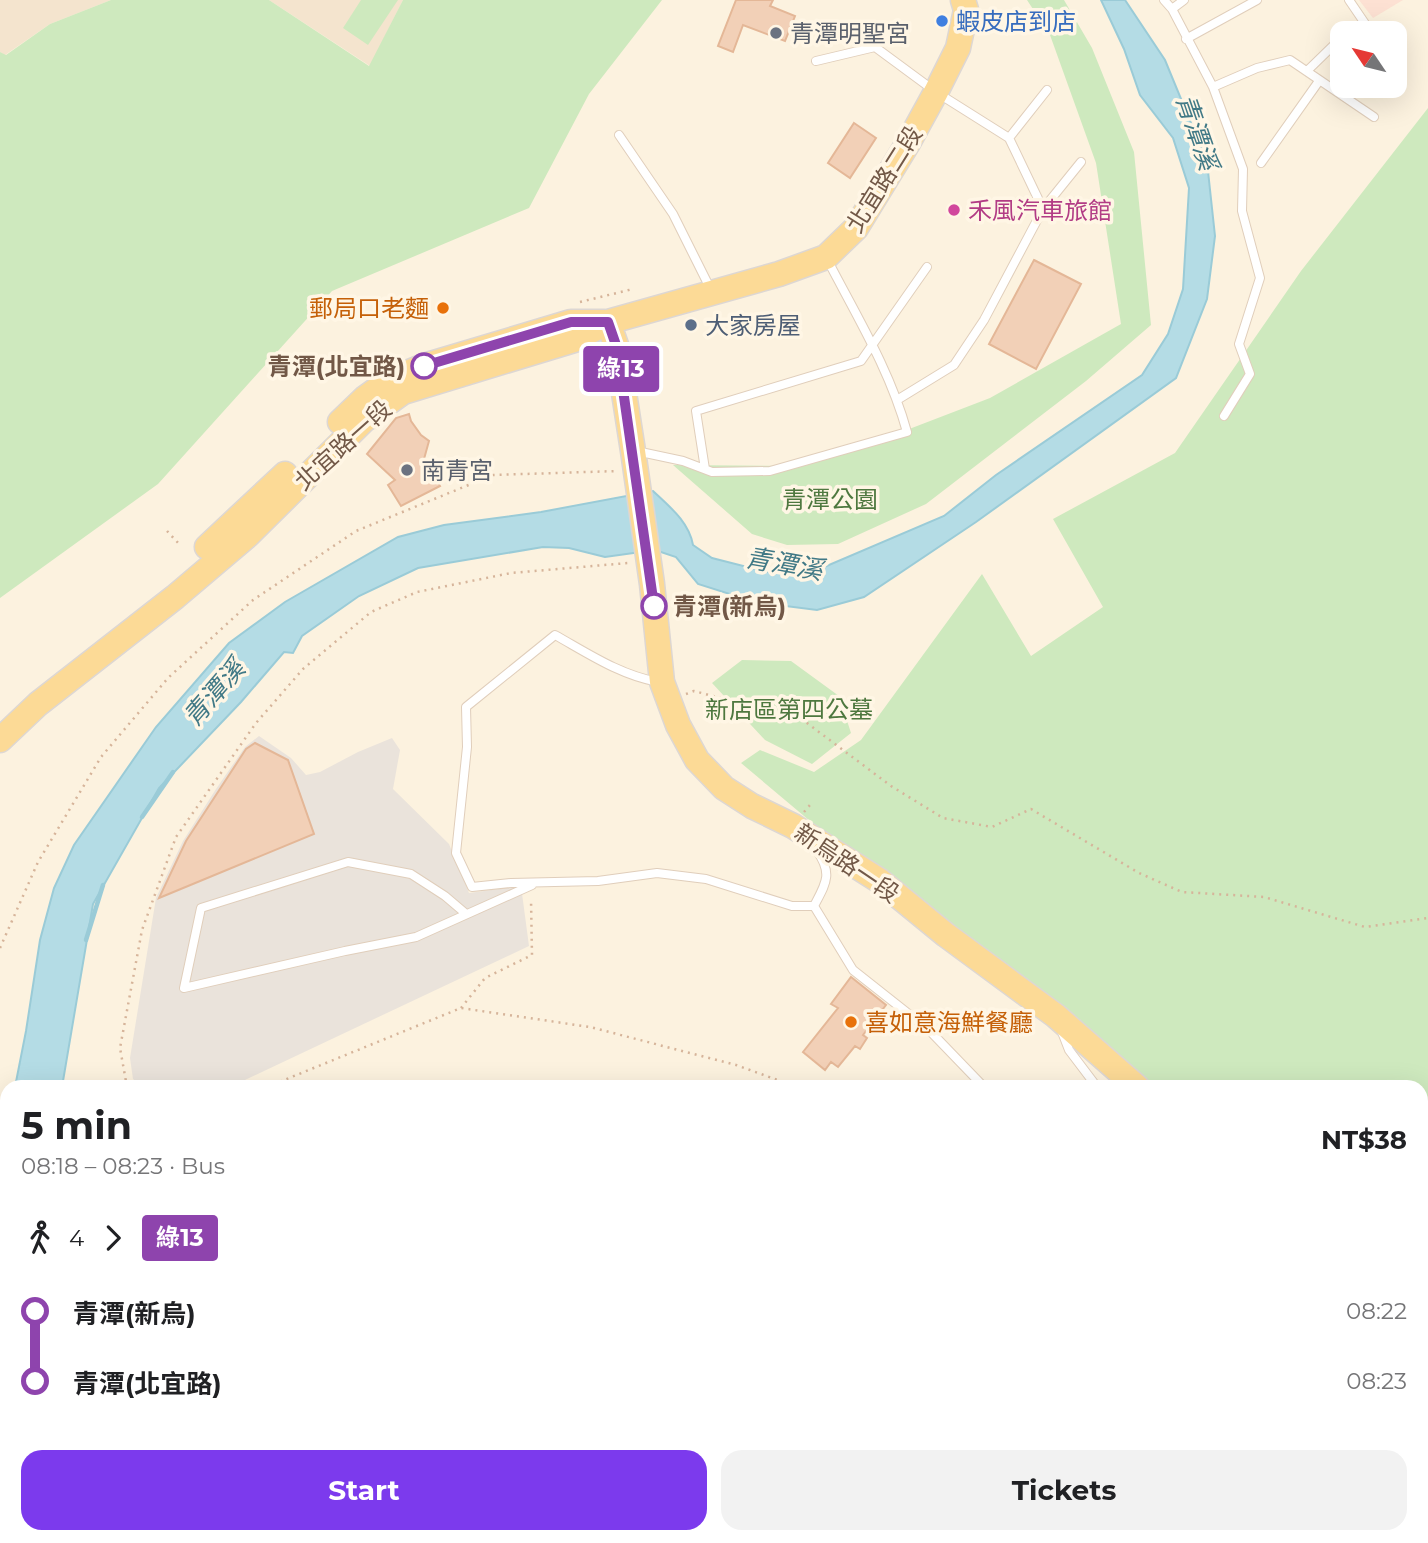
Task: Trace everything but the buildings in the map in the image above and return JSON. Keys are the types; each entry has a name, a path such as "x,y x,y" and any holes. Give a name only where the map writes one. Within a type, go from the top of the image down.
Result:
{"main road":[{"name":"北宜路二段","path":"608,322 779,274 826,257 856,228 908,144 936,92 958,48 966,10 963,0"},
{"name":"北宜路一段","path":"0,719 210,545 365,398 390,380 424,366 571,322 608,322"},
{"path":"608,322 617,348 634,460"},
{"name":"北宜路一段","path":"0,740 38,704 175,597 248,535 364,420 403,392 574,340 608,322"},
{"name":"新烏路一段","path":"634,460 665,691 678,725 697,760 724,788 751,806 793,826 880,881 946,936 1056,1016 1129,1080"}],"lane":[{"path":"1164,0 1172,9 1213,87 1243,169 1242,211 1260,278 1239,344 1250,374 1224,416"},
{"path":"1172,9 1184,0"},
{"path":"1186,39 1257,0"},
{"path":"1349,0 1364,21"},
{"path":"816,61 875,47 936,92 1009,138 1043,209"},
{"path":"1307,71 1330,49"},
{"path":"1213,87 1256,68 1290,60 1374,117"},
{"path":"1261,163 1319,80"},
{"path":"1009,138 1047,90"},
{"path":"619,135 673,214 712,292"},
{"path":"897,400 954,365 984,320 1043,209 1081,162"},
{"path":"634,460 683,461 712,472 771,471 907,432 873,343 826,257"},
{"path":"705,470 696,411 860,361 927,267"},
{"path":"665,691 617,670 555,635 466,707 467,747 456,853 472,887 598,881 657,873 706,878 792,906 814,906"},
{"path":"751,806 815,849 827,865 826,883 814,906"},
{"path":"465,913 411,874 348,862 201,908 184,988 416,937 465,913 538,883"},
{"path":"814,906 853,970 929,1030 978,1080"},
{"path":"1056,1016 1069,1050 1092,1080"}],"path":[{"path":"580,302 633,289"},
{"path":"0,948 38,862 101,757 168,678 253,600 356,531 493,475 634,460"},
{"path":"167,531 180,545"},
{"path":"126,1080 120,1048 142,930 176,837 256,723 303,669 371,612 418,592 511,573 651,572"},
{"path":"665,691 694,691 803,720 891,786 943,818 992,827 1031,809 1139,873 1182,892 1264,897 1365,927 1428,918"},
{"path":"284,1080 461,1008 485,978 532,955 530,900 549,882"},
{"path":"461,1008 590,1027 736,1065 778,1080"}],"shaded area":[{"path":"0,0 111,0 50,24 5,55 0,52"},
{"path":"269,0 403,0 370,66"},
{"path":"1359,0 1403,0 1373,18"},
{"path":"259,736 291,758 306,775 320,772 392,738 400,750 393,789 449,844 469,893 521,886 529,946 245,1080 134,1080 130,1058 156,898 183,841 245,747"}],"green space":[{"path":"111,0 269,0 369,66 403,0 662,0 589,94 529,208 332,291 158,484 0,598 0,52 6,55 50,24"},
{"path":"361,0 398,0 368,45 343,28"},
{"name":"青潭公園","path":"1027,0 1064,0 1092,48 1134,152 1151,325 1086,381 926,504 838,544 787,545 752,534 673,465 786,466 878,441 990,398 1121,324 1096,163 1050,35"},
{"path":"1428,108 1428,1080 1119,1080 741,763 760,750 814,772 861,740 982,574 1031,656 1103,607 1053,519 1175,453 1301,271"},
{"name":"新店區第四公墓","path":"742,660 791,661 839,696 851,733 812,764 765,740 712,683"}],"water":[{"path":"1101,0 1125,0 1165,60 1207,162 1215,236 1207,299 1176,378 976,522 864,597 817,610 755,602 698,584 676,557 655,550 605,557 569,548 543,547 418,568 359,596 302,636 293,653 284,652 241,702 159,788 93,904 63,1080 16,1080 40,940 54,888 74,845 156,727 229,643 285,602 398,537 444,525 541,512 653,491 683,522 693,545 712,558 767,572 822,568 944,516 996,475 1142,375 1168,334 1183,289 1189,188 1173,138 1140,95 1124,49"}],"waterway":[{"name":"青潭溪","path":"142,817 173,772"},
{"name":"青潭溪","path":"86,940 103,885"}],"bus line":[{"name":"綠13","path":"424,366 571,322 608,322 617,348 654,606"}],"place":[{"name":"蝦皮店到店","path":"942,21"},
{"name":"青潭明聖宮","path":"776,33"},
{"name":"禾風汽車旅館","path":"954,210"},
{"name":"郵局口老麵","path":"443,308"},
{"name":"大家房屋","path":"691,325"},
{"name":"青潭(北宜路)","path":"424,366"},
{"name":"南青宮","path":"407,470"},
{"name":"青潭(新烏)","path":"654,606"},
{"name":"喜如意海鮮餐廳","path":"851,1022"}]}
